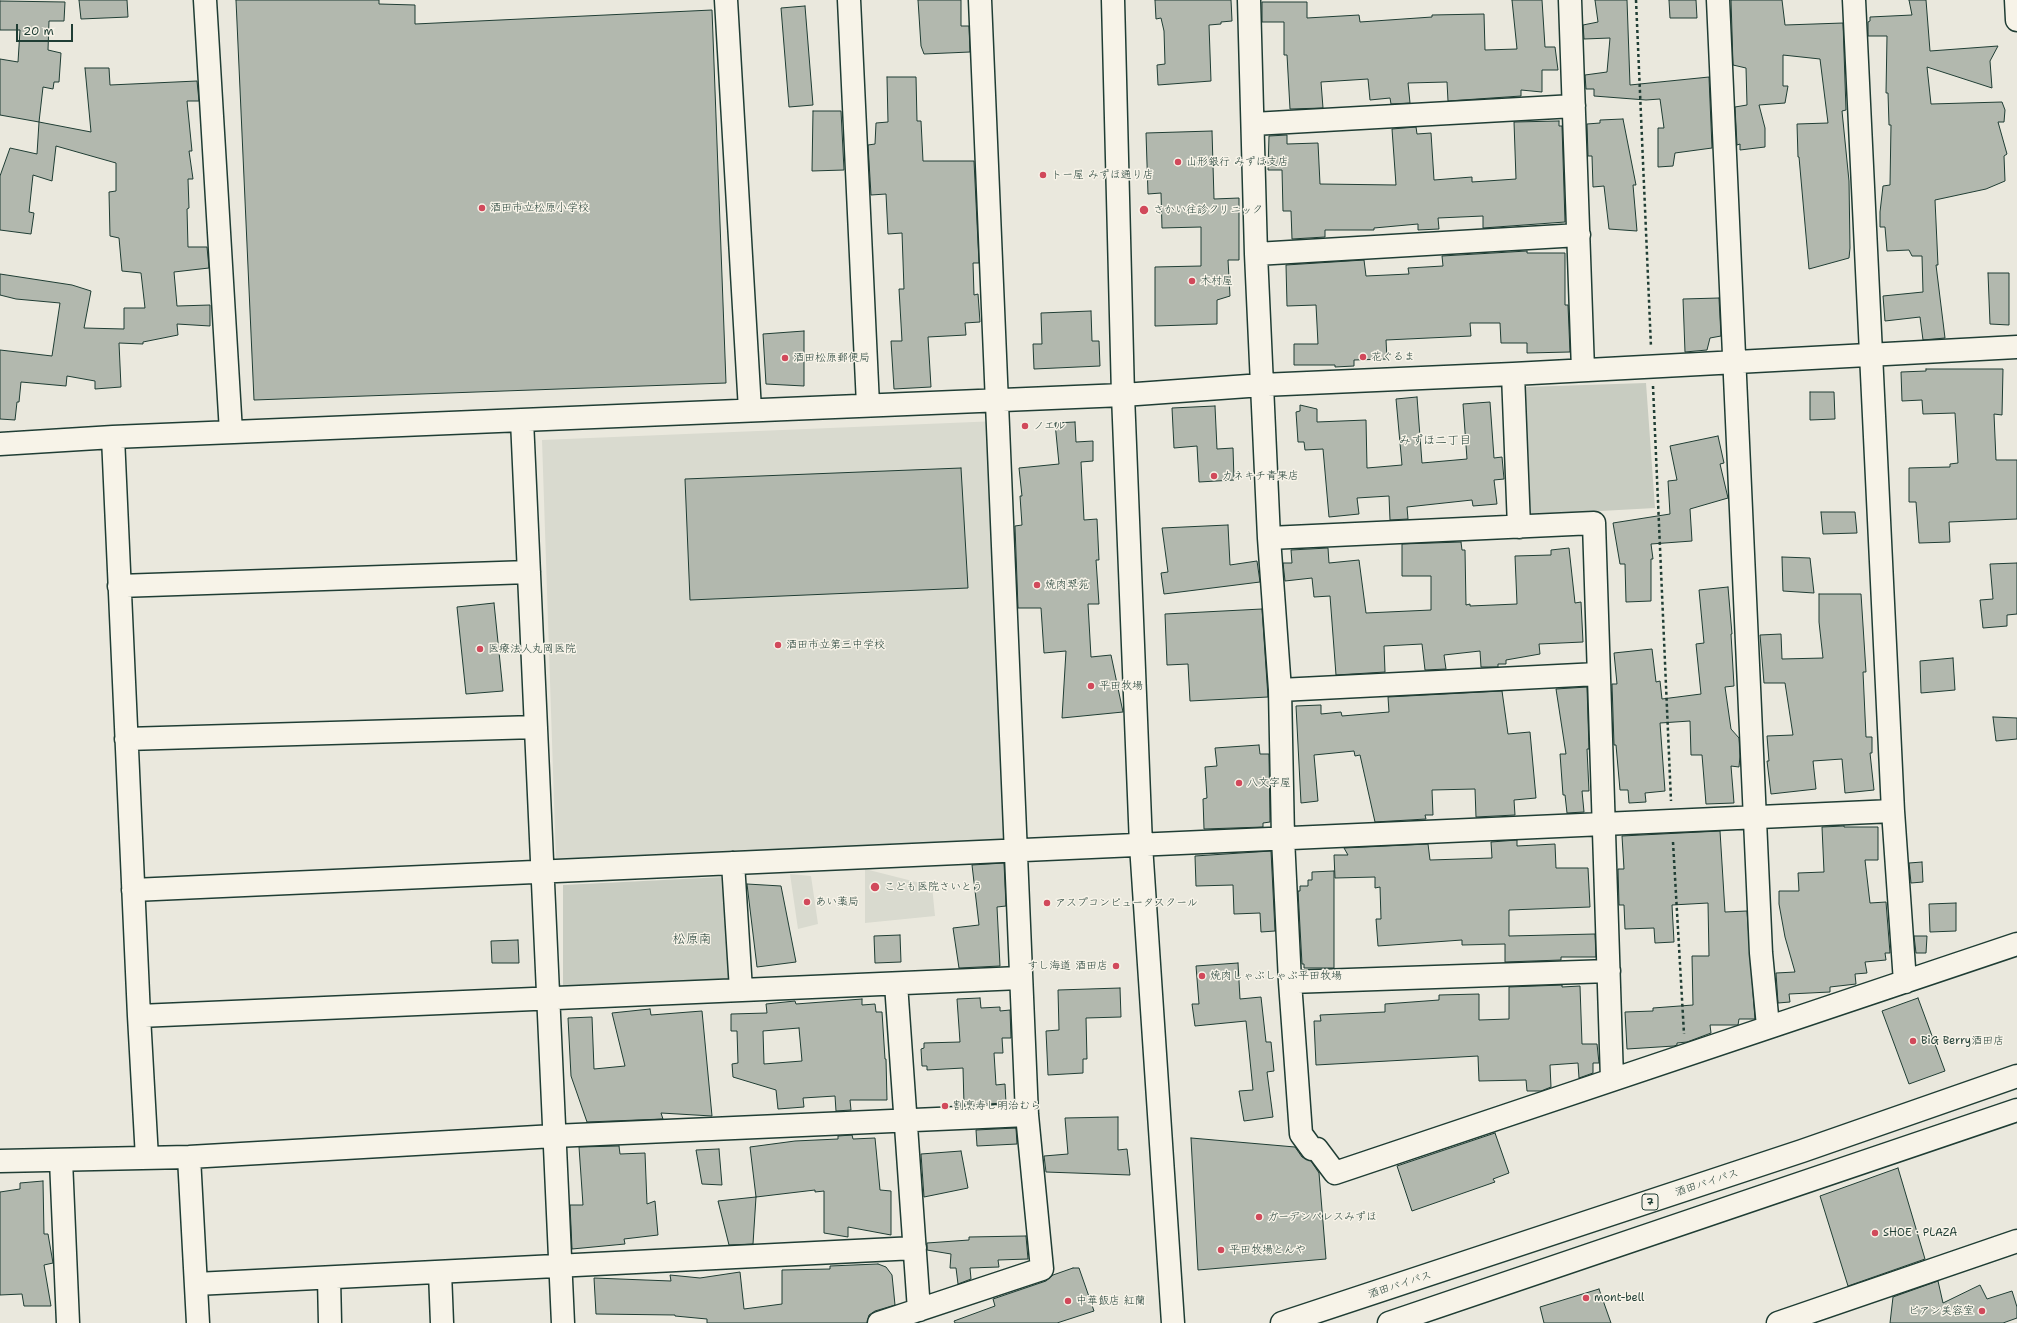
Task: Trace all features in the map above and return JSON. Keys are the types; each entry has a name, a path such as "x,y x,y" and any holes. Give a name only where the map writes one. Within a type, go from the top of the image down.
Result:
{"main road":[{"path":"205,0 231,432"},
{"path":"726,0 750,410"},
{"path":"849,0 868,405"},
{"path":"879,1323 1042,1269 1027,1115 1020,978 980,0"},
{"path":"1113,0 1124,394 1141,845 1173,1323"},
{"path":"1249,0 1256,254 1269,538 1280,690 1283,838 1290,982 1301,1134 1312,1149 1317,1149 1335,1173 1612,1079 1685,1056 1768,1026 2017,944"},
{"path":"1570,0 1584,370"},
{"path":"1718,0 1733,362 1757,818 1761,953 1768,1026"},
{"path":"1854,0 1893,810 1905,982"},
{"path":"2016,0 2017,20"},
{"path":"1253,124 1574,106"},
{"path":"1256,254 1579,235"},
{"path":"0,444 112,437 1124,394 1262,385 1513,374 2017,347"},
{"path":"1513,374 1519,527"},
{"path":"522,420 563,1323"},
{"path":"112,437 138,1016 147,1158"},
{"path":"1269,538 1594,524 1612,1079"},
{"path":"119,586 529,572"},
{"path":"1280,690 1598,674"},
{"path":"126,739 536,727"},
{"path":"133,890 1757,818 1893,810"},
{"path":"733,863 741,990"},
{"path":"1290,982 1609,971"},
{"path":"138,1016 1020,978"},
{"path":"896,984 919,1310"},
{"name":"酒田バイパス","path":"1282,1323 1802,1151 2017,1076"},
{"path":"1389,1323 2017,1110"},
{"path":"0,1161 189,1157 554,1136 1027,1115"},
{"path":"189,1157 198,1323"},
{"path":"61,1160 68,1323"},
{"path":"1778,1323 2017,1241"},
{"path":"196,1284 915,1248"},
{"path":"440,1272 442,1323"},
{"path":"329,1278 330,1323"}],"path":[{"path":"1636,0 1672,821 1685,1056"}],"shaded area":[{"path":"1646,383 1655,508 1528,515 1524,387"},
{"name":"酒田市立第三中学校","path":"998,421 1015,851 556,862 542,440"},
{"path":"865,869 932,886 935,916 865,923"},
{"path":"790,874 811,876 818,924 798,929"},
{"path":"724,877 734,982 563,986 563,885"}],"building":[{"path":"79,0 127,0 128,17 81,19"},
{"name":"酒田市立松原小学校","path":"236,0 379,0 379,4 415,5 415,24 712,10 726,383 254,400"},
{"path":"918,0 961,0 961,26 969,26 970,52 924,54 921,46"},
{"path":"1155,0 1231,0 1232,21 1209,25 1211,81 1158,85 1157,65 1165,64 1164,31 1161,18 1156,19"},
{"path":"1512,0 1542,0 1545,47 1555,47 1558,70 1542,70 1542,92 1521,90 1521,96 1448,101 1447,82 1408,83 1410,103 1391,104 1390,98 1370,100 1368,79 1321,82 1323,108 1290,109 1287,55 1284,55 1284,22 1262,22 1262,2 1307,2 1307,18 1359,15 1360,22 1432,17 1432,15 1484,14 1485,50 1517,49"},
{"path":"1595,0 1627,0 1630,85 1709,77 1712,148 1675,153 1673,166 1658,167 1658,128 1664,128 1660,99 1646,100 1594,96 1594,89 1586,89 1585,75 1607,72 1610,38 1584,39 1583,25 1598,22"},
{"path":"1669,0 1696,0 1697,18 1670,18"},
{"path":"1731,0 1782,0 1785,25 1843,23 1846,110 1842,111 1849,181 1849,258 1809,269 1798,157 1797,124 1828,123 1820,59 1783,55 1783,86 1788,86 1785,103 1759,105 1765,128 1765,147 1740,150 1740,144 1737,145 1735,107 1747,105 1746,68 1733,65"},
{"path":"1909,0 1926,0 1930,51 1998,46 1990,61 1992,88 1927,67 1931,104 2002,102 2005,110 2004,122 1998,122 2007,154 2004,156 2005,181 1986,189 1935,200 1938,265 1936,265 1945,338 1923,340 1920,317 1885,321 1883,296 1923,292 1922,256 1912,256 1909,250 1887,251 1885,227 1880,227 1883,186 1890,185 1891,125 1889,125 1888,93 1886,93 1887,36 1868,36 1868,22 1870,21 1870,17 1912,15"},
{"path":"0,1 65,2 64,21 49,21 48,50 61,53 59,82 54,82 53,89 43,87 39,122 0,115 0,59 18,62 20,30 0,30"},
{"path":"805,6 813,105 789,107 781,8"},
{"path":"85,68 109,68 110,85 197,81 199,101 187,101 192,151 189,151 193,179 188,179 188,247 207,247 209,268 174,272 177,306 210,305 210,326 177,324 178,335 143,342 143,344 119,343 121,387 95,389 95,381 67,376 66,386 21,382 15,420 0,419 0,350 52,356 60,303 16,299 0,295 0,274 72,285 91,291 84,328 124,329 124,308 145,308 141,273 122,271 119,238 110,236 109,192 116,191 116,163 56,146 52,181 33,175 29,212 34,213 31,234 0,230 0,176 10,148 37,154 39,122 91,132"},
{"path":"887,77 916,77 917,121 921,121 923,161 974,161 979,263 973,263 974,295 978,294 980,322 965,323 966,335 928,337 931,387 894,389 891,341 902,341 899,289 904,289 902,233 888,234 886,194 871,195 868,145 875,144 876,123 888,122"},
{"path":"813,111 841,111 844,170 812,171"},
{"path":"1623,119 1636,185 1633,185 1637,231 1609,229 1604,186 1593,187 1592,156 1588,156 1587,124 1600,123 1600,120"},
{"path":"1559,121 1559,126 1562,126 1565,222 1483,228 1483,216 1438,218 1439,229 1418,230 1418,224 1374,228 1374,230 1325,230 1325,237 1292,239 1291,211 1283,211 1282,170 1268,170 1269,136 1287,135 1287,144 1318,143 1320,184 1396,185 1392,129 1416,127 1417,134 1431,133 1434,180 1472,177 1472,182 1516,179 1514,122"},
{"path":"1212,131 1214,199 1239,198 1239,260 1228,260 1230,296 1217,300 1217,324 1155,326 1155,267 1201,266 1201,227 1162,228 1161,193 1148,194 1146,133"},
{"path":"1527,251 1527,253 1565,253 1565,305 1568,305 1570,352 1527,353 1527,343 1501,343 1500,323 1470,323 1471,336 1386,340 1387,359 1354,360 1354,366 1335,367 1335,365 1294,365 1294,344 1318,344 1316,305 1287,306 1286,265 1364,260 1366,276 1409,274 1408,268 1443,266 1442,256"},
{"path":"1988,273 2009,273 2009,325 1990,324"},
{"path":"1719,298 1721,336 1710,338 1707,350 1685,352 1683,299"},
{"path":"1091,311 1092,341 1099,341 1100,366 1034,369 1033,344 1042,344 1041,313"},
{"path":"804,331 804,386 766,384 763,334"},
{"path":"1926,369 2003,369 2002,415 1994,414 1996,460 2017,460 2017,519 1949,522 1950,542 1919,543 1916,502 1909,502 1909,468 1950,467 1950,464 1958,463 1955,413 1923,414 1922,400 1902,401 1901,372 1926,371"},
{"path":"1810,392 1834,392 1835,419 1810,420"},
{"path":"1417,397 1422,463 1467,459 1463,404 1490,402 1494,458 1502,457 1504,479 1494,480 1497,504 1473,506 1472,500 1407,507 1408,519 1390,520 1389,496 1357,498 1359,514 1329,517 1323,449 1305,450 1304,442 1298,442 1296,412 1300,411 1300,405 1317,409 1317,422 1366,420 1367,468 1402,465 1396,399"},
{"path":"1215,406 1217,449 1233,448 1234,480 1199,482 1197,446 1174,448 1172,408"},
{"path":"1075,422 1076,442 1093,441 1093,461 1081,462 1084,520 1097,519 1099,560 1096,560 1099,604 1088,604 1091,657 1111,655 1123,712 1062,718 1066,651 1044,653 1041,608 1018,608 1015,526 1022,525 1020,496 1022,496 1019,468 1059,464 1055,423"},
{"path":"1718,436 1724,463 1720,464 1728,498 1690,509 1692,541 1651,544 1653,559 1651,559 1651,601 1626,602 1625,564 1620,564 1613,523 1670,514 1668,481 1677,480 1670,446"},
{"path":"961,468 968,588 690,600 685,479"},
{"path":"1821,512 1855,512 1857,533 1823,534"},
{"path":"1228,525 1230,565 1257,561 1260,582 1164,594 1161,573 1168,572 1162,528"},
{"path":"1461,542 1462,550 1465,550 1466,605 1470,604 1470,606 1517,604 1515,556 1551,555 1551,550 1569,548 1575,603 1581,602 1583,642 1539,644 1540,654 1506,660 1506,664 1498,664 1498,667 1481,667 1480,651 1444,655 1446,669 1425,670 1422,644 1384,646 1385,672 1336,675 1330,596 1314,597 1312,578 1285,581 1283,563 1292,563 1291,550 1328,548 1329,563 1359,560 1366,613 1431,610 1431,576 1402,576 1402,544"},
{"path":"1782,557 1810,558 1814,593 1783,591"},
{"path":"2017,563 2017,614 2007,615 2007,626 1983,628 1980,600 1993,599 1990,564"},
{"path":"1728,587 1734,686 1725,687 1731,729 1739,738 1740,756 1739,767 1731,766 1734,803 1706,804 1702,755 1691,755 1690,721 1660,723 1665,791 1645,793 1646,802 1629,803 1628,790 1620,790 1616,745 1614,745 1612,684 1617,684 1614,653 1652,649 1656,682 1660,681 1662,699 1701,694 1696,644 1704,643 1699,590"},
{"path":"1819,594 1861,594 1866,672 1863,672 1866,737 1872,737 1872,753 1870,753 1874,790 1845,793 1842,759 1813,761 1816,789 1771,794 1767,761 1769,761 1767,736 1793,735 1785,683 1764,683 1760,635 1781,634 1782,659 1823,658 1819,622"},
{"name":"医療法人丸岡医院","path":"494,603 503,691 466,694 457,607"},
{"path":"1262,609 1268,697 1190,701 1188,664 1167,665 1165,614"},
{"path":"1953,658 1955,690 1921,693 1920,661"},
{"path":"1587,687 1589,791 1582,791 1584,812 1567,813 1565,795 1563,795 1560,754 1566,754 1556,689"},
{"path":"1502,691 1508,734 1530,732 1536,798 1514,800 1515,815 1476,817 1475,789 1432,790 1433,815 1425,815 1426,819 1375,822 1360,755 1355,756 1354,751 1314,755 1318,801 1301,803 1296,706 1321,705 1321,714 1341,712 1342,716 1389,712 1388,697"},
{"path":"1993,717 2017,718 2017,739 1996,741"},
{"name":"八文字屋","path":"1259,745 1260,754 1269,754 1270,822 1263,823 1263,827 1204,829 1203,799 1207,798 1205,767 1217,766 1215,748"},
{"path":"1822,827 1878,827 1878,860 1865,860 1870,903 1886,902 1890,953 1885,953 1886,960 1865,962 1867,973 1855,974 1856,984 1830,987 1830,992 1789,994 1790,1002 1778,1003 1776,973 1795,972 1785,937 1779,904 1779,891 1799,891 1798,873 1824,872"},
{"path":"1720,831 1725,912 1747,911 1755,1019 1739,1019 1738,1025 1710,1025 1711,1033 1687,1042 1677,1043 1677,1045 1674,1046 1627,1049 1625,1012 1653,1011 1653,1008 1693,1005 1692,956 1709,956 1708,903 1672,905 1674,942 1655,943 1654,928 1625,929 1624,905 1619,905 1618,869 1624,869 1622,836"},
{"path":"1517,840 1517,846 1555,844 1556,868 1588,868 1590,907 1509,910 1509,936 1595,934 1596,957 1561,957 1561,960 1505,962 1505,944 1462,945 1462,940 1378,946 1376,919 1381,919 1380,887 1375,888 1375,877 1335,878 1334,855 1348,855 1344,848 1428,844 1430,860 1492,858 1491,842"},
{"path":"1271,851 1275,931 1261,932 1260,913 1234,914 1233,885 1196,886 1195,856"},
{"path":"1922,862 1923,882 1911,883 1909,863"},
{"path":"1004,863 1006,906 997,907 1000,966 959,968 953,928 979,925 972,865"},
{"path":"1334,871 1334,968 1304,968 1304,964 1302,964 1298,891 1300,891 1300,886 1308,886 1308,880 1312,880 1312,872"},
{"path":"747,884 781,886 796,962 757,967"},
{"path":"1956,903 1956,931 1930,932 1929,904"},
{"path":"900,935 901,962 875,963 874,936"},
{"path":"1914,936 1927,936 1926,953 1916,953"},
{"path":"518,940 519,963 492,963 491,941"},
{"path":"1238,963 1240,999 1261,997 1266,1042 1271,1042 1274,1071 1267,1072 1273,1117 1244,1121 1239,1091 1253,1090 1246,1021 1195,1026 1192,1004 1199,1004 1196,966"},
{"path":"1562,985 1562,987 1580,986 1582,1044 1597,1044 1599,1063 1593,1063 1593,1073 1579,1078 1578,1063 1550,1065 1551,1087 1541,1091 1527,1091 1526,1080 1479,1081 1478,1056 1316,1065 1314,1021 1321,1021 1320,1015 1385,1012 1385,1004 1439,1000 1439,995 1479,994 1479,1020 1509,1019 1509,987"},
{"path":"1120,988 1121,1017 1086,1018 1087,1059 1083,1059 1083,1073 1048,1075 1046,1031 1059,1030 1058,990"},
{"path":"980,998 981,1008 1000,1007 1000,1011 1010,1010 1011,1038 1002,1038 1003,1053 994,1053 996,1085 1005,1084 1006,1103 964,1105 963,1068 927,1070 927,1066 922,1066 921,1049 924,1048 924,1043 960,1042 957,999"},
{"name":"BiG Berry酒田店","path":"1918,998 1945,1071 1909,1084 1882,1011"},
{"path":"862,999 862,1005 875,1004 876,1012 882,1012 886,1059 887,1100 850,1100 851,1110 836,1111 835,1096 803,1098 804,1107 778,1109 776,1090 733,1077 732,1064 738,1063 737,1031 731,1031 731,1014 767,1013 766,1004 795,1001 796,1004","holes":["799,1028 802,1061 764,1064 763,1031"]},
{"path":"650,1009 651,1015 702,1011 712,1116 661,1113 663,1119 587,1122 571,1076 568,1018 592,1017 594,1069 625,1066 612,1013"},
{"path":"1118,1117 1118,1150 1127,1149 1130,1175 1046,1172 1044,1156 1068,1154 1065,1118"},
{"path":"1016,1128 1017,1144 977,1146 976,1130"},
{"path":"1495,1133 1509,1173 1493,1179 1495,1182 1412,1211 1397,1166"},
{"path":"852,1135 853,1139 875,1138 880,1190 891,1191 891,1235 848,1227 848,1237 824,1233 824,1191 815,1192 815,1190 756,1197 750,1147 795,1141 838,1139 838,1136"},
{"name":"ガーデンパレスみずほ","path":"1191,1138 1295,1147 1302,1157 1311,1161 1319,1173 1326,1259 1198,1270"},
{"path":"619,1146 620,1154 645,1153 647,1204 655,1201 658,1235 624,1239 625,1244 572,1249 570,1205 583,1205 579,1147"},
{"path":"719,1149 722,1185 702,1184 696,1150"},
{"path":"961,1151 968,1188 924,1197 921,1154"},
{"name":"SHOE・PLAZA","path":"1898,1168 1925,1259 1848,1286 1820,1196"},
{"path":"43,1181 44,1234 48,1234 53,1263 44,1265 51,1306 24,1306 22,1294 0,1295 0,1192 20,1189 20,1183"},
{"path":"756,1197 753,1244 729,1245 718,1201"},
{"path":"1026,1236 1028,1259 998,1260 999,1267 970,1268 971,1279 958,1284 956,1268 950,1268 951,1254 927,1250 927,1243 969,1240 969,1237"},
{"path":"878,1264 886,1267 892,1275 895,1305 875,1311 869,1315 867,1323 707,1323 707,1319 675,1315 596,1314 594,1278 671,1281 670,1275 700,1278 740,1272 744,1309 782,1304 782,1270 830,1269 830,1266"},
{"path":"1073,1268 1079,1268 1094,1311 1057,1323 955,1323 954,1321 995,1306 993,1299 1046,1281 1053,1275"},
{"path":"1938,1281 1943,1303 1980,1285 1987,1299 2012,1291 2017,1307 2017,1318 2003,1323 1890,1323 1893,1297"},
{"name":"mont-bell","path":"1599,1289 1611,1323 1544,1323 1540,1307"}],"place":[{"name":"山形銀行 みずほ支店","path":"1178,162"},
{"name":"トー屋 みずほ通り店","path":"1043,175"},
{"name":"酒田市立松原小学校","path":"482,208"},
{"name":"さかい往診クリニック","path":"1144,210"},
{"name":"木村屋","path":"1192,281"},
{"name":"花ぐるま","path":"1363,357"},
{"name":"酒田松原郵便局","path":"785,358"},
{"name":"ノエル","path":"1025,426"},
{"name":"カネキチ青果店","path":"1214,476"},
{"name":"焼肉翠苑","path":"1037,585"},
{"name":"酒田市立第三中学校","path":"778,645"},
{"name":"医療法人丸岡医院","path":"480,649"},
{"name":"平田牧場","path":"1091,686"},
{"name":"八文字屋","path":"1239,783"},
{"name":"こども医院さいとう","path":"875,887"},
{"name":"あい薬局","path":"807,902"},
{"name":"アスプコンピュータスクール","path":"1047,903"},
{"name":"すし海道 酒田店","path":"1116,966"},
{"name":"焼肉しゃぶしゃぶ平田牧場","path":"1202,976"},
{"name":"BiG Berry酒田店","path":"1913,1041"},
{"name":"割烹寿し明治むら","path":"945,1106"},
{"name":"ガーデンパレスみずほ","path":"1259,1217"},
{"name":"SHOE・PLAZA","path":"1875,1233"},
{"name":"平田牧場とんや","path":"1221,1250"},
{"name":"mont-bell","path":"1586,1298"},
{"name":"中華飯店 紅蘭","path":"1068,1301"},
{"name":"ピアン美容室","path":"1982,1311"}],"district":[{"name":"みずほ二丁目","path":"1435,441"},
{"name":"松原南","path":"692,940"}]}
